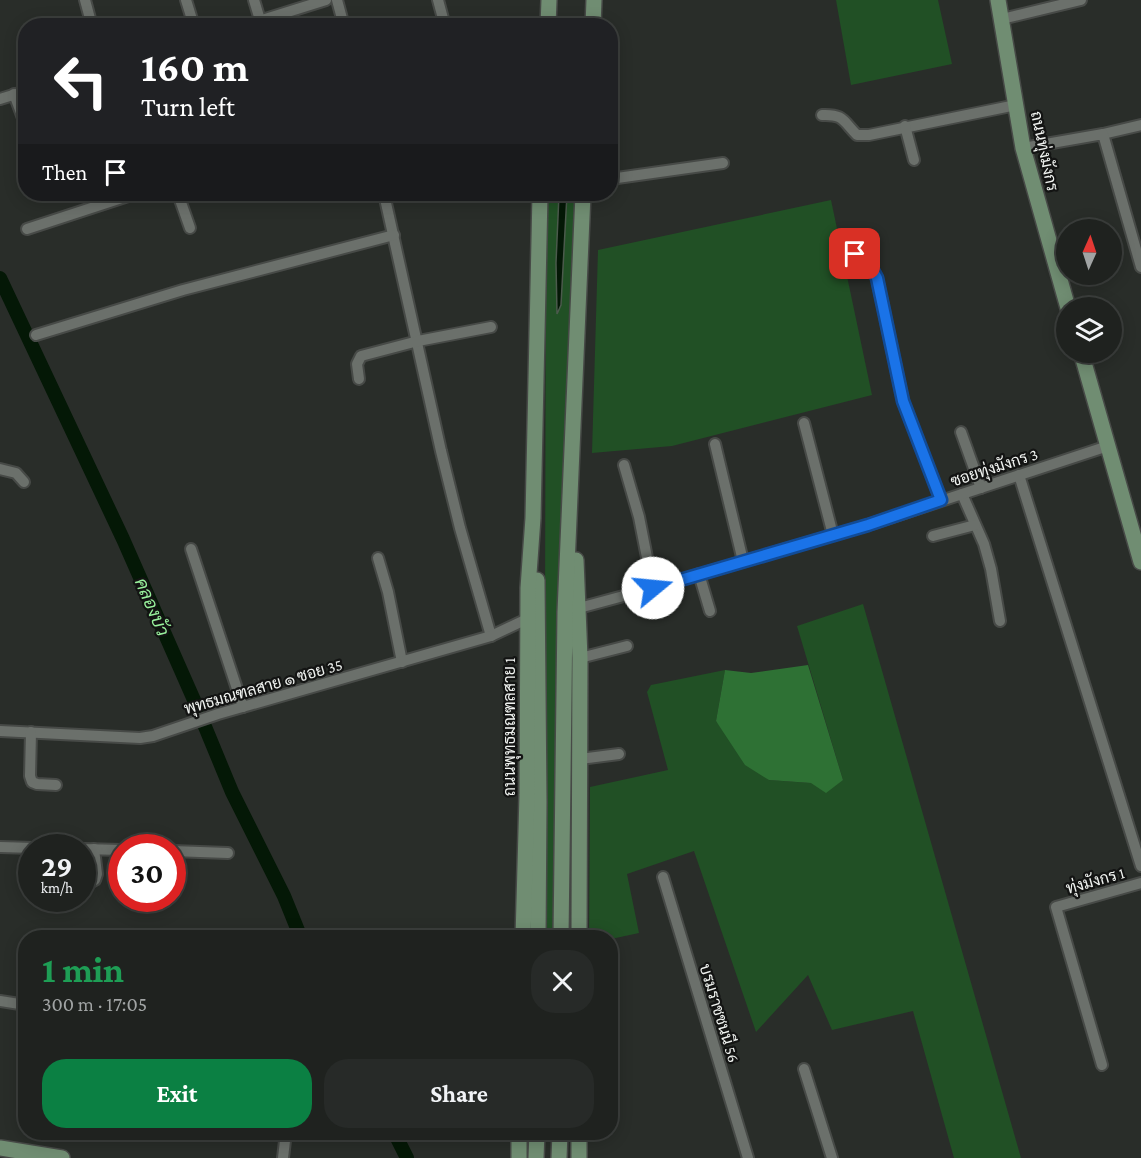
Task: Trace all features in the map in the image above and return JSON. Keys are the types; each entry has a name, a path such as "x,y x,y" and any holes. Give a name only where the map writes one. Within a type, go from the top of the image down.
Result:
{"main road":[{"path":"548,18 549,0"},
{"path":"593,18 594,0"},
{"name":"ถนนทุ่งมังกร","path":"998,0 1023,148 1065,297"},
{"name":"ถนนพุทธมณฑลสาย 1","path":"523,930 527,795 527,619 533,518 540,201"},
{"path":"561,930 565,622 583,201"},
{"path":"1084,363 1141,561"},
{"name":"ถนนพุทธมณฑลสาย 1","path":"533,518 538,601 538,930"},
{"path":"570,519 577,564 579,608 579,930"},
{"path":"519,1140 519,1158"},
{"path":"536,1158 537,1140"},
{"path":"559,1158 560,1140"},
{"path":"579,1140 579,1158"},
{"path":"0,1148 62,1158"}],"street":[{"path":"86,0 90,18"},
{"path":"186,0 192,18"},
{"path":"254,0 259,18"},
{"path":"267,18 326,0"},
{"path":"337,0 342,18"},
{"path":"438,0 443,18"},
{"path":"1002,19 1081,0"},
{"path":"0,99 18,93"},
{"path":"14,94 18,105"},
{"path":"822,115 841,116 857,135 868,135 1016,105"},
{"path":"1023,148 1141,125"},
{"path":"905,126 914,160"},
{"path":"1103,134 1141,267"},
{"path":"618,178 723,163"},
{"path":"27,229 113,201"},
{"path":"180,201 190,228"},
{"path":"386,201 460,528 491,636"},
{"path":"36,335 183,290 394,235"},
{"path":"855,254 869,263 877,278 903,401 941,500"},
{"path":"360,379 357,364 361,356 418,341 491,327"},
{"path":"804,423 833,535"},
{"path":"961,432 981,488"},
{"path":"715,444 742,561"},
{"name":"ซอยทุ่งมังกร 3","path":"579,608 833,535 1108,446"},
{"path":"624,465 639,518 653,588"},
{"path":"0,469 16,473 24,482"},
{"path":"1018,475 1141,866"},
{"path":"962,494 984,544 992,569 1000,621"},
{"path":"933,536 975,525"},
{"path":"191,549 243,707"},
{"path":"378,558 388,592 402,662"},
{"path":"699,574 710,611"},
{"name":"พุทธมณฑลสาย ๑ ซอย 35","path":"0,731 140,738 153,736 218,714 491,636 527,619"},
{"path":"580,657 627,646"},
{"path":"31,732 30,776 32,782 56,785"},
{"path":"580,759 619,754"},
{"path":"0,847 18,848"},
{"path":"186,852 228,853"},
{"name":"บรมราชชนนี 56","path":"663,877 748,1158"},
{"name":"ทุ่งมังกร 1","path":"1102,1065 1056,907 1141,883"},
{"path":"0,1001 18,1004"},
{"path":"804,1069 832,1158"},
{"path":"283,1158 285,1140"}],"green space":[{"path":"836,0 938,0 952,64 851,85"},
{"path":"831,200 872,395 672,446 592,453 598,250"},
{"path":"547,201 559,201 557,313 561,305 567,201 576,201 569,327 557,702 567,930 532,930 545,617"},
{"path":"863,604 1021,1158 954,1158 913,1011 832,1030 808,975 756,1032 694,851 627,874 639,933 618,938 618,930 589,930 590,787 668,770 647,692 651,685 725,670 716,721 769,780 811,783 843,780 797,626"},
{"path":"808,665 843,780 826,793 811,783 769,780 745,765 716,721 725,670 751,673"}],"shaded area":[{"path":"559,201 567,201 561,305 557,314"}],"waterway":[{"name":"คลองบัว","path":"0,278 123,539 232,792 284,896 298,930"},
{"name":"คลองบัว","path":"398,1140 407,1158"}],"route":[{"path":"653,588 868,525 941,500 903,401 877,278 869,263 855,254"}]}
